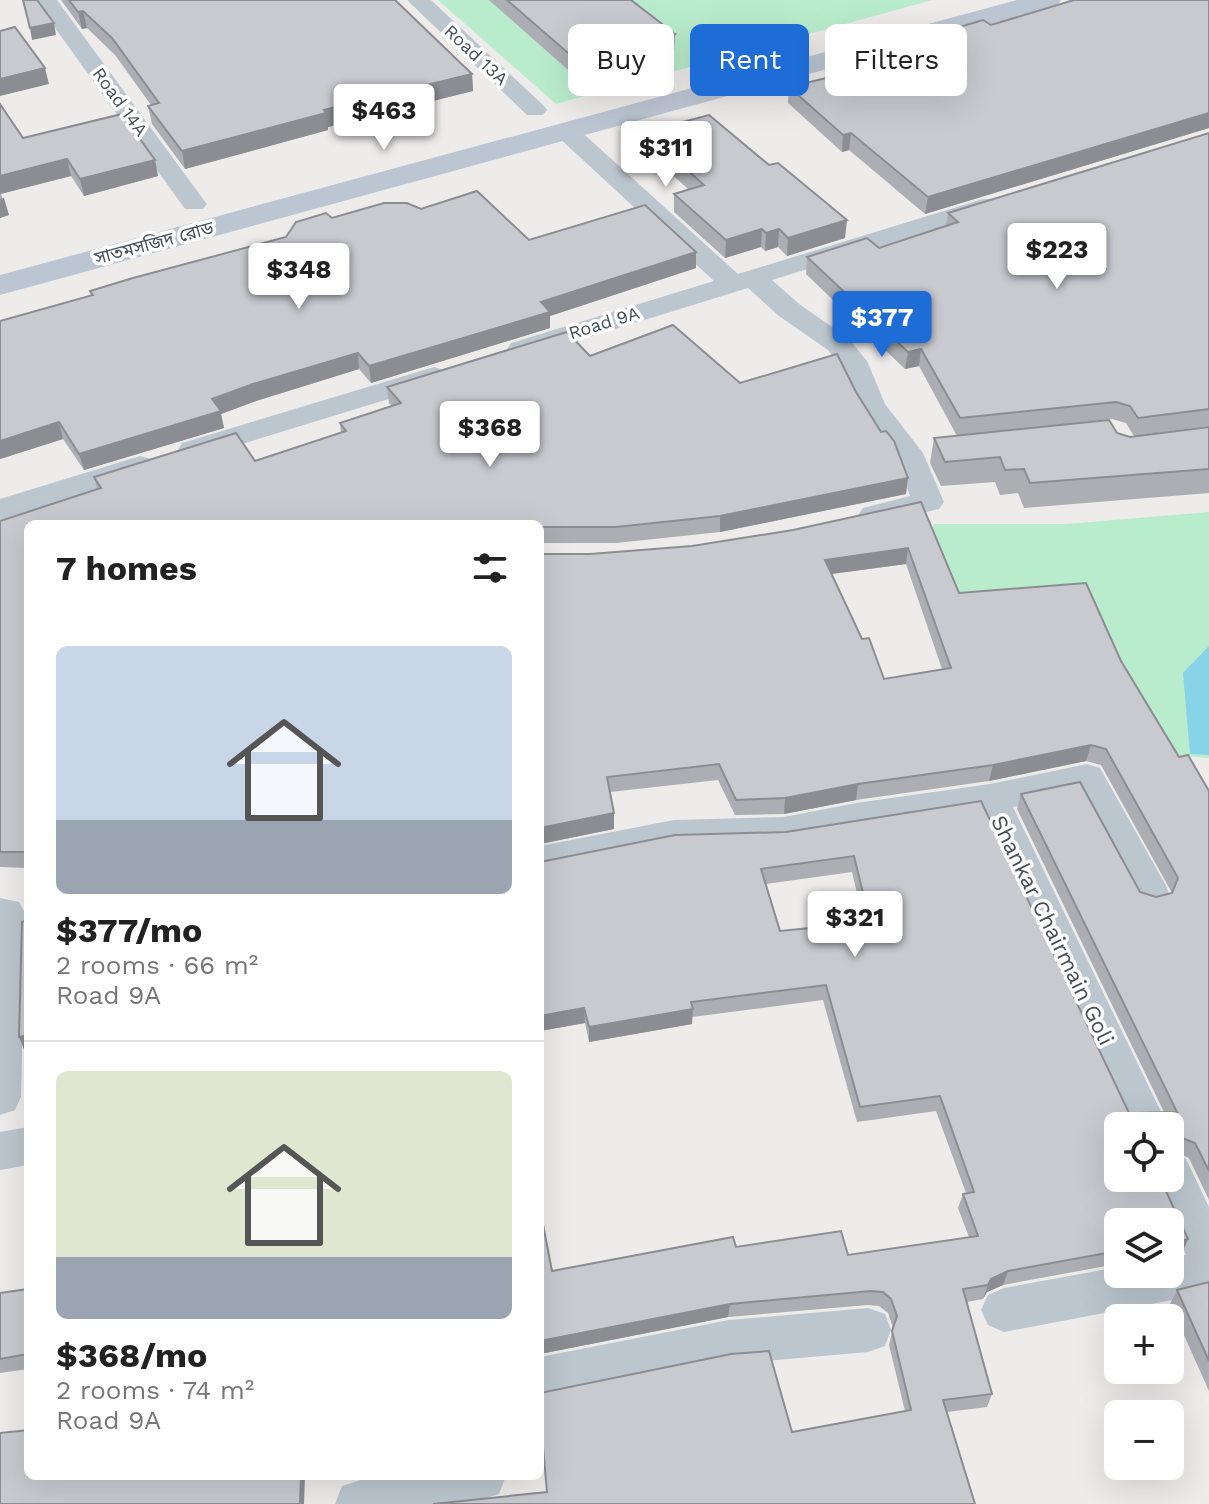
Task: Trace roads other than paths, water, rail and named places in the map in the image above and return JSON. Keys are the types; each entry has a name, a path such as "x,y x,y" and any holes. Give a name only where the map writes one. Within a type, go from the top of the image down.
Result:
{"main road":[{"name":"সাতমসজিদ রোড","path":"809,38 950,0"},
{"name":"সাতমসজিদ রোড","path":"809,66 1048,0"},
{"name":"সাতমসজিদ রোড","path":"0,256 690,69"},
{"name":"সাতমসজিদ রোড","path":"0,285 697,96"}],"street":[{"name":"Road 14A","path":"46,0 194,204"},
{"name":"Road 13A","path":"418,0 535,110"},
{"path":"566,131 743,281 842,349 857,367 871,406 923,451 928,502 841,522"},
{"name":"Road 9A","path":"488,359 1012,198"},
{"path":"0,510 458,368"},
{"path":"990,798 1087,778 1151,895"},
{"name":"Shankar Chairmain Goli","path":"544,860 674,834 784,831 856,817 990,798 1140,1112"},
{"path":"0,1097 11,911"},
{"path":"0,1151 24,1147"},
{"path":"1179,1192 1209,1254"},
{"path":"1004,1310 1209,1272"},
{"path":"544,1379 729,1342 868,1330"},
{"path":"360,1504 464,1480"}],"water":[{"path":"1209,646 1209,755 1190,754 1183,673"}]}
